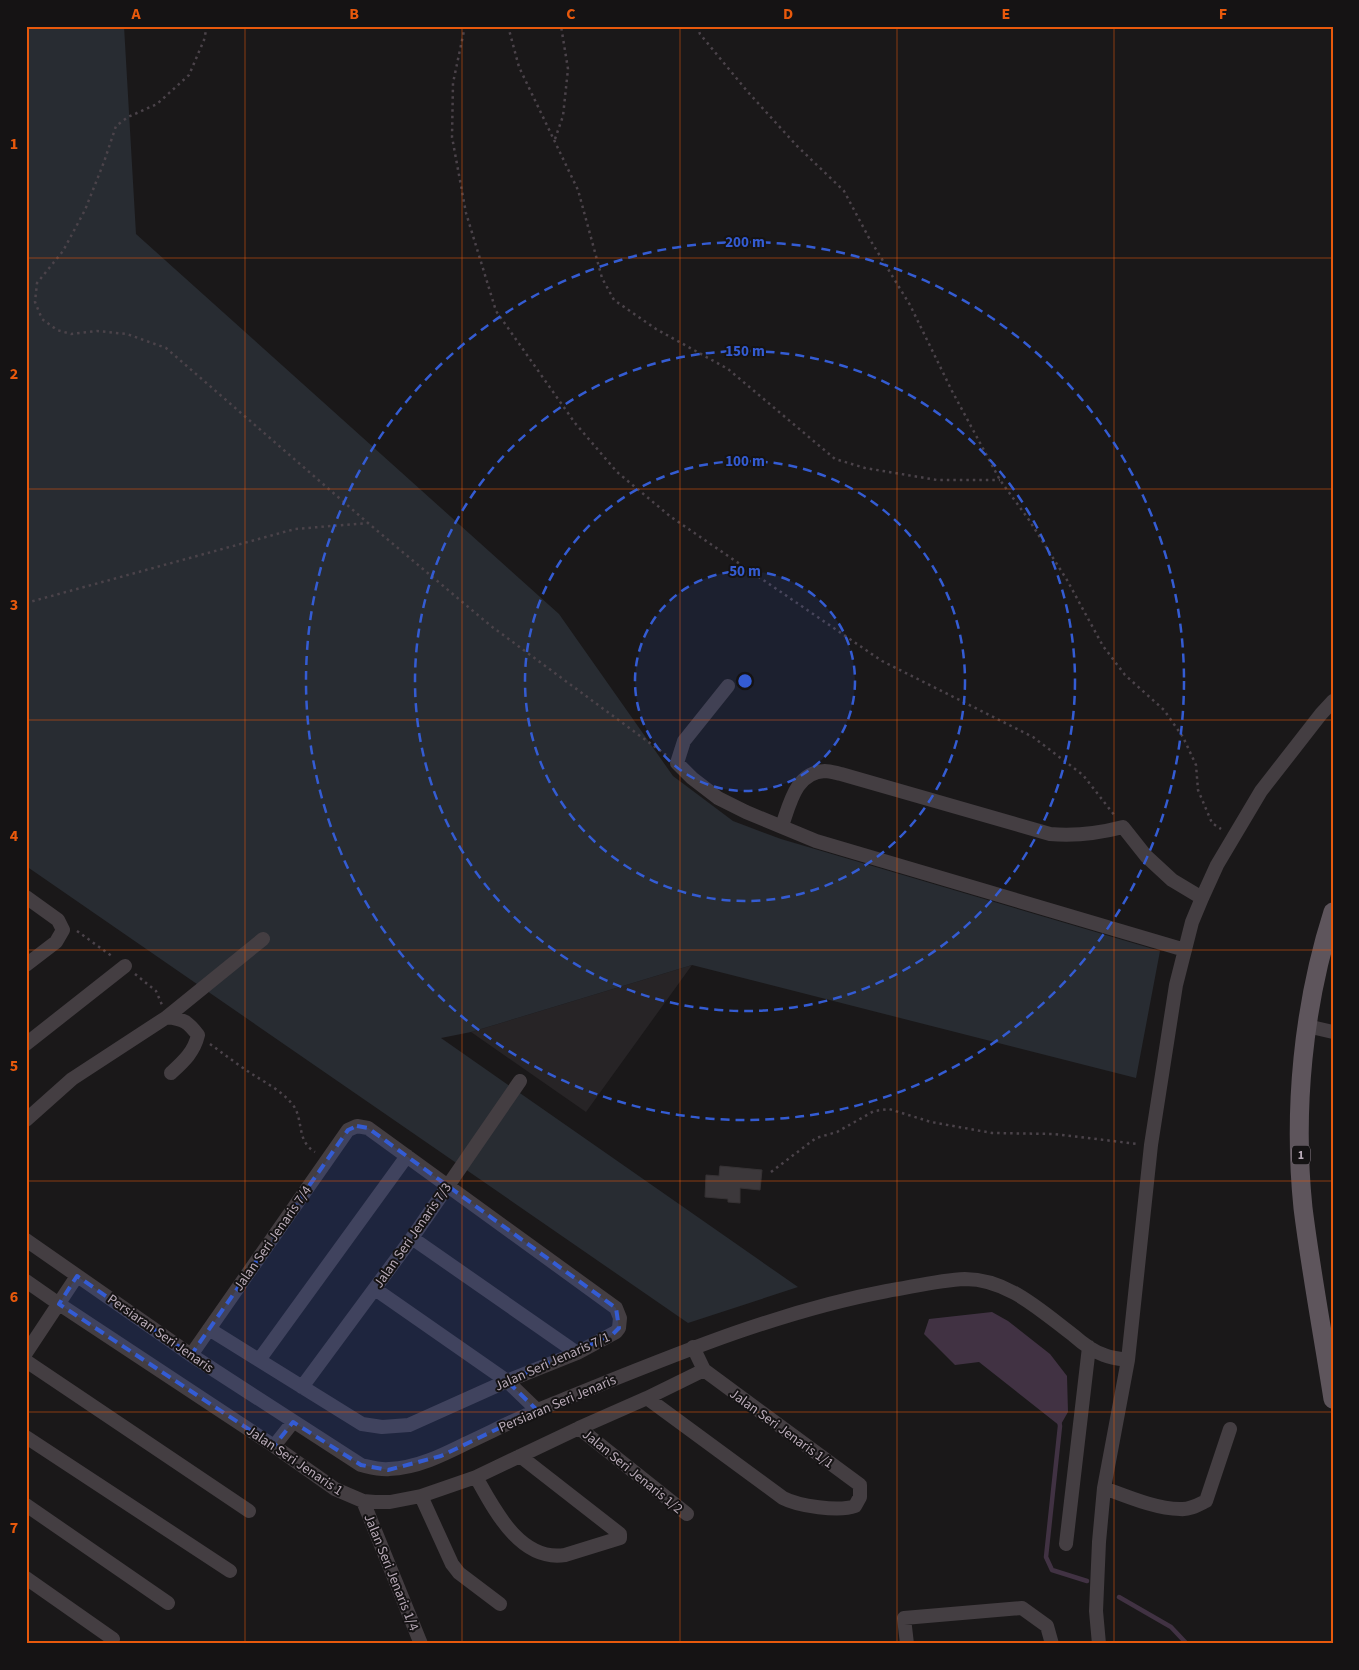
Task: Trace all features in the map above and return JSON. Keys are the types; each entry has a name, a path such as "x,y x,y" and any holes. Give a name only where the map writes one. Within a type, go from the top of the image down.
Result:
{"main road":[{"name":"1","path":"1333,912 1307,1026 1301,1087 1300,1142 1303,1207 1333,1399"}],"street":[{"path":"728,686 684,742 677,763 692,778 718,798 746,812 816,841 1185,950"},
{"path":"1099,1644 1096,1611 1104,1488 1128,1360 1151,1146 1176,985 1192,922 1217,865 1261,792 1333,701"},
{"path":"782,826 793,794 801,782 811,774 826,771 1050,834 1061,835 1123,827 1146,856 1172,880 1202,898"},
{"path":"26,897 58,920 63,930 56,942 26,965"},
{"path":"26,1120 72,1079 167,1016 263,939"},
{"path":"26,1044 125,966"},
{"path":"167,1016 180,1018 190,1024 198,1035 191,1053 171,1073"},
{"path":"1307,1026 1333,1032"},
{"name":"Jalan Seri Jenaris 7/3","path":"302,1387 412,1238 520,1081"},
{"name":"Jalan Seri Jenaris 7/4","path":"190,1355 348,1130 357,1126"},
{"name":"Jalan Seri Jenaris 7/1","path":"209,1329 362,1424 382,1427 410,1425 507,1381 577,1353 616,1332 619,1328 620,1318 616,1308 368,1128 357,1126"},
{"path":"259,1360 407,1156"},
{"path":"412,1238 577,1353"},
{"name":"Persiaran Seri Jenaris","path":"26,1240 190,1355 293,1422 361,1465 388,1470 416,1465 441,1456 536,1410 693,1347 826,1305 909,1287 966,1279 991,1283 1009,1290 1033,1305 1089,1347 1105,1356 1128,1360"},
{"path":"26,1353 78,1276"},
{"name":"Jalan Seri Jenaris 1","path":"26,1281 274,1446 335,1489 363,1501 390,1502 421,1496 476,1477 704,1370"},
{"path":"375,1289 507,1381 536,1410"},
{"path":"693,1347 704,1370"},
{"path":"1066,1544 1089,1347"},
{"path":"26,1361 248,1511"},
{"name":"Jalan Seri Jenaris 1/1","path":"647,1398 790,1502 808,1506 855,1506 860,1497 860,1485 704,1370"},
{"path":"274,1446 293,1422"},
{"name":"Jalan Seri Jenaris 1/2","path":"579,1428 687,1514"},
{"path":"1104,1488 1148,1504 1180,1509 1195,1507 1206,1501 1230,1428"},
{"path":"26,1437 230,1571"},
{"path":"476,1477 503,1523 526,1545 543,1554 555,1556 619,1539 620,1534 520,1456"},
{"path":"421,1496 452,1564 459,1573 500,1604"},
{"name":"Jalan Seri Jenaris 1/4","path":"363,1501 421,1644"},
{"path":"26,1505 168,1603"},
{"path":"26,1578 113,1639"},
{"path":"907,1644 904,1618 1022,1608 1047,1626 1052,1644"}],"path":[{"path":"207,26 204,40 189,75 158,104 128,117 116,126 85,210 63,251 37,283 35,302 42,319 57,330 71,334 97,331 127,334 166,348 368,523 491,626 677,763"},
{"path":"465,26 453,84 452,136 466,213 496,311 575,423 617,472 671,517 882,661 1033,737 1083,775 1123,827"},
{"path":"508,26 519,67 578,190 602,278 614,300 656,329 728,369 835,458 865,468 937,480 1000,480"},
{"path":"555,141 563,116 568,69 561,26"},
{"path":"697,26 700,34 747,91 797,146 844,191 869,238 910,304 952,391 1000,480 1029,520 1067,580 1103,646 1125,675 1164,710 1183,736 1196,766 1198,790 1212,823 1233,837"},
{"path":"26,603 295,529 368,523"},
{"path":"198,1035 279,1092 294,1106 302,1136 309,1148 328,1159"},
{"path":"771,1172 816,1138 837,1132 874,1111 889,1109 931,1122 992,1133 1054,1134 1151,1146"}],"highlighted area":[{"path":"357,1126 368,1128 616,1308 619,1328 612,1335 507,1381 537,1410 441,1456 388,1470 361,1465 293,1422 274,1446 59,1304 77,1276 191,1355 348,1130"}],"shaded area":[{"path":"26,26 124,26 136,234 559,614 673,776 733,821 781,839 1160,951 1136,1078 692,965 471,1032 441,1038 798,1287 688,1323 26,866"},
{"path":"692,965 586,1112 471,1032"},
{"path":"992,1312 1008,1321 1050,1354 1067,1376 1068,1412 1060,1426 979,1362 955,1365 924,1334 929,1319"}],"building":[{"path":"720,1166 762,1170 760,1190 740,1188 740,1203 728,1202 728,1199 705,1197 706,1175 719,1176"}],"waterway":[{"path":"1059,1420 1060,1426 1046,1557 1052,1570 1087,1581"},
{"path":"1119,1597 1171,1627 1187,1644"}]}
